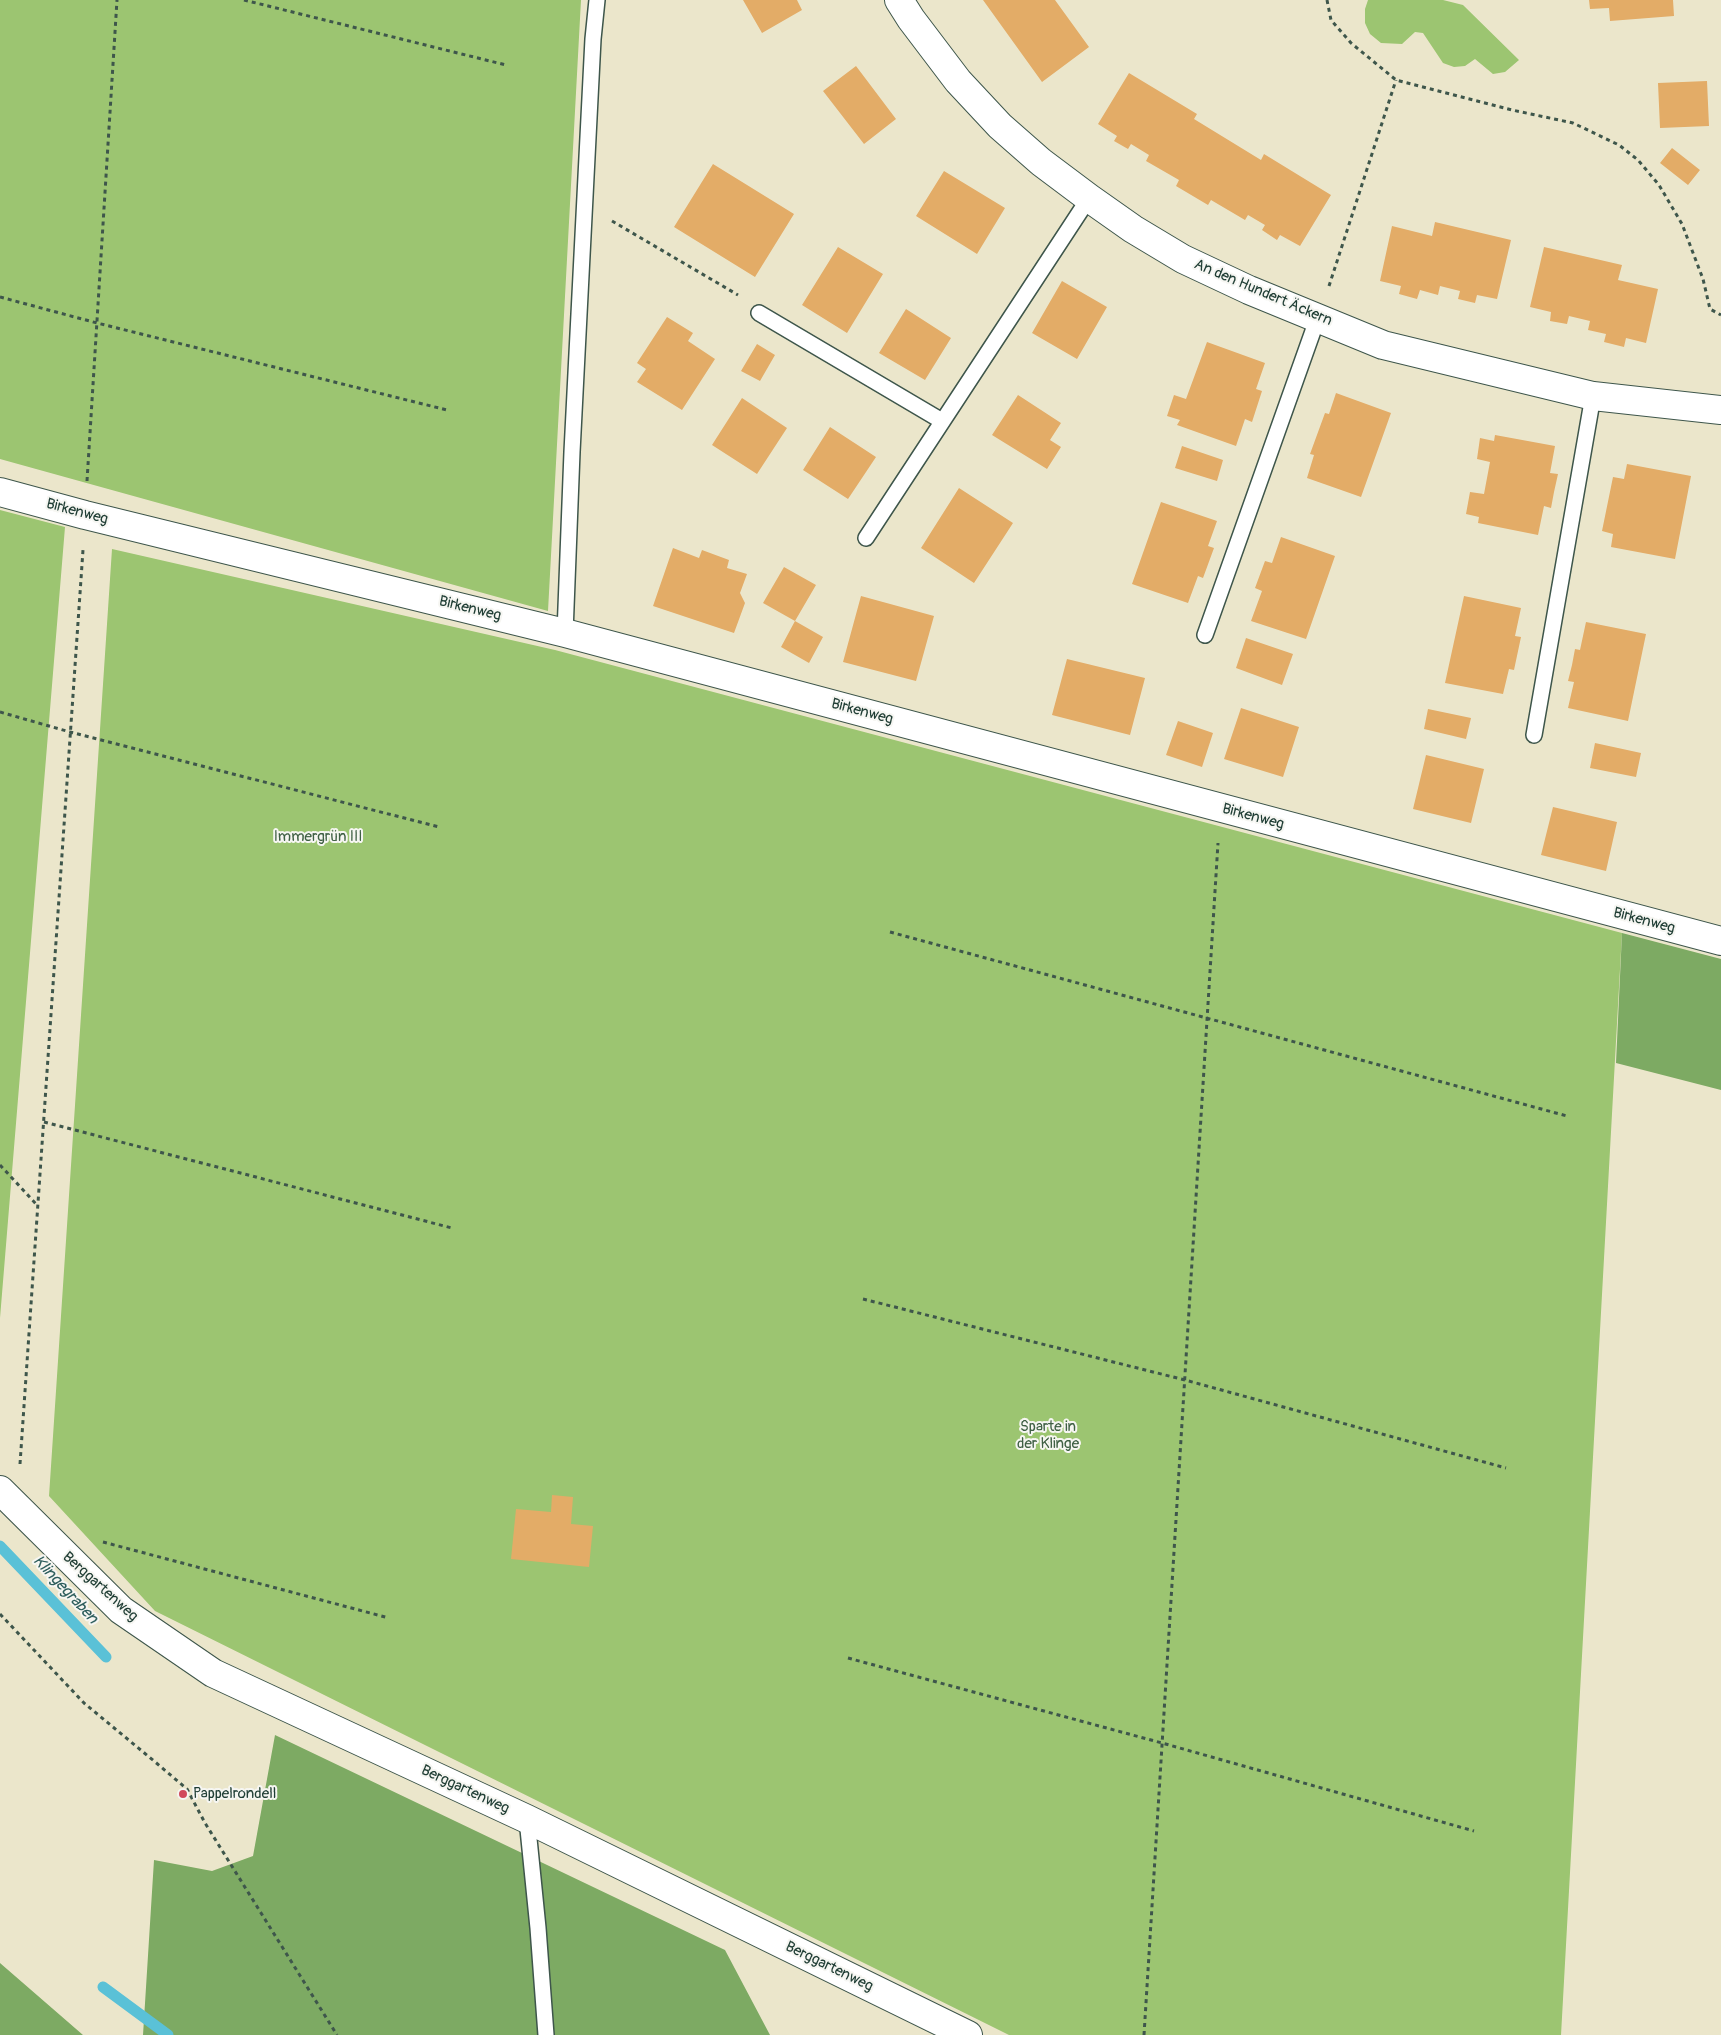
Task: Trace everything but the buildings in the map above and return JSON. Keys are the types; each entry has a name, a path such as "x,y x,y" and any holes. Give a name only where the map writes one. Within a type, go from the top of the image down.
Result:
{"street":[{"name":"An den Hundert Äckern","path":"899,0 958,81 1000,126 1040,162 1089,198 1132,229 1183,259 1249,290 1383,345 1593,396 1721,410"},
{"name":"Birkenweg","path":"0,492 85,515 565,632 1721,941"},
{"name":"Berggartenweg","path":"9,1499 121,1610 213,1674 527,1819 968,2035"}],"lane":[{"path":"565,632 584,205 596,0"},
{"path":"866,538 1089,198"},
{"path":"759,313 942,421"},
{"path":"1205,635 1318,317"},
{"path":"1534,735 1593,396"},
{"path":"527,1819 546,2035"}],"path":[{"path":"9,1499 38,1206 85,515 117,0"},
{"path":"244,0 506,65"},
{"path":"1327,0 1331,20 1351,43 1396,80 1512,110 1573,123 1619,145 1638,160 1658,185 1682,224 1703,280 1710,309 1721,315"},
{"path":"1318,317 1396,80"},
{"path":"584,205 751,303 759,313"},
{"path":"0,296 97,323 447,410"},
{"path":"0,712 70,732 439,827"},
{"path":"1144,2035 1220,808"},
{"path":"890,932 1567,1116"},
{"path":"44,1122 452,1228"},
{"path":"0,1165 38,1206"},
{"path":"863,1299 1185,1380 1506,1468"},
{"path":"100,1541 389,1618"},
{"path":"0,1614 84,1704 154,1760 187,1790 204,1823 337,2035"},
{"path":"848,1658 1162,1743 1474,1831"}],"green space":[{"path":"0,0 581,0 548,611 0,459"},
{"path":"1368,0 1443,0 1463,5 1519,60 1505,72 1493,74 1475,59 1465,66 1454,67 1443,63 1423,33 1415,32 1402,44 1381,43 1370,34 1365,23 1365,9"},
{"path":"0,510 65,527 0,1318"},
{"name":"Sparte in der Klinge","path":"112,549 555,650 1622,933 1561,2035 1009,2035 155,1611 49,1496"},
{"path":"1622,933 1721,959 1721,1090 1616,1063"},
{"path":"275,1735 725,1950 770,2035 143,2035 154,1860 212,1871 253,1856"},
{"path":"0,1963 83,2035 0,2035"}],"waterway":[{"name":"Klingegraben","path":"0,1546 106,1657"},
{"name":"Klingegraben","path":"103,1987 168,2035"}],"place":[{"name":"Pappelrondell","path":"183,1794"}],"park label":[{"name":"Immergrün III","path":"318,837"}]}
